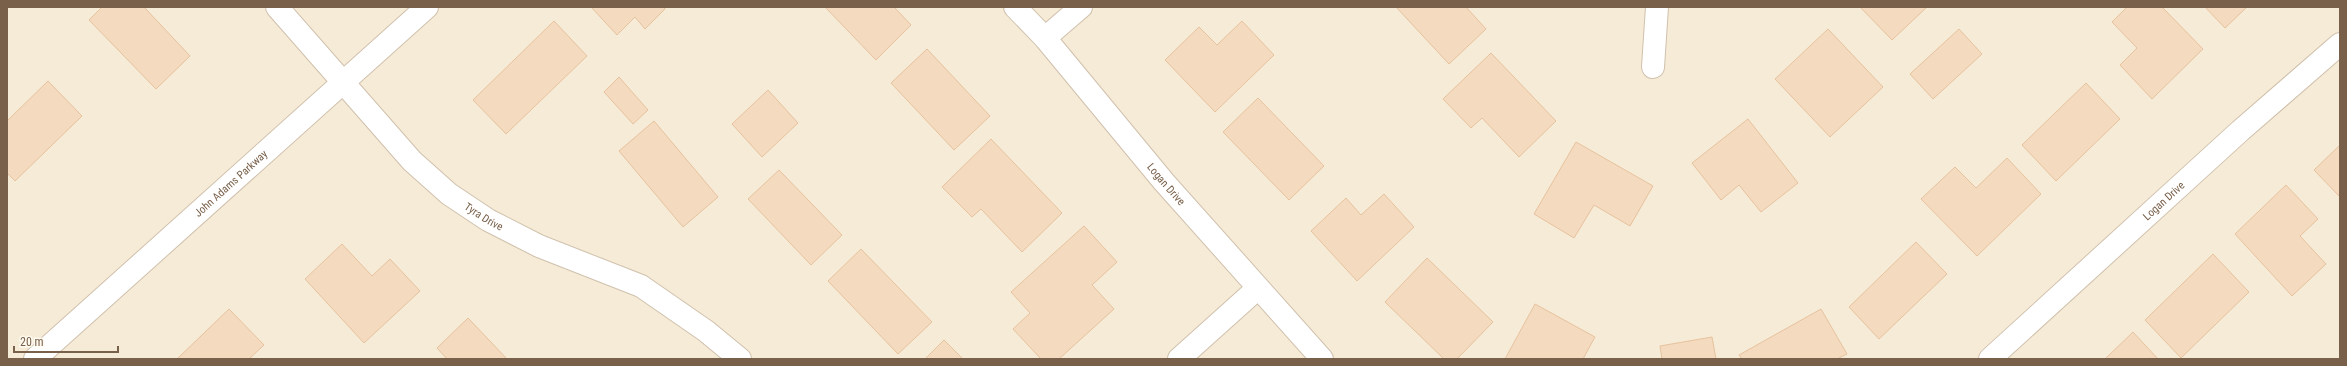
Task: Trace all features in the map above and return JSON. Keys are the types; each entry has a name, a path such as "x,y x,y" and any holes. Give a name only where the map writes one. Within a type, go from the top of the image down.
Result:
{"street":[{"name":"Tyra Drive","path":"277,7 412,161 449,194 488,220 539,246 641,286 706,331 740,359"},
{"name":"John Adams Parkway","path":"35,359 427,7"},
{"name":"Logan Drive","path":"1015,7 1045,38 1164,182 1322,359"},
{"path":"1045,38 1081,7"},
{"path":"1653,67 1657,7"},
{"name":"Logan Drive","path":"1990,359 2234,137 2340,44"},
{"path":"1179,359 1258,288"}],"shaded area":[{"path":"7,7 2340,7 2340,359 7,359"}],"building":[{"path":"102,7 144,7 190,56 156,89 89,20"},
{"path":"591,7 664,7 665,9 645,29 635,17 617,35"},
{"path":"825,7 894,7 911,25 876,60"},
{"path":"1396,7 1466,7 1486,29 1449,64"},
{"path":"1860,7 1927,7 1892,40"},
{"path":"2127,7 2162,7 2203,49 2152,99 2120,65 2137,48 2112,22"},
{"path":"2205,7 2247,7 2225,28"},
{"path":"554,21 587,56 506,134 473,100"},
{"path":"1242,21 1274,55 1215,112 1165,60 1199,27 1217,45"},
{"path":"1828,29 1883,87 1830,137 1775,79"},
{"path":"1959,29 1982,54 1933,99 1910,74"},
{"path":"927,49 990,116 954,150 891,83"},
{"path":"1491,53 1556,121 1519,157 1482,118 1471,128 1443,99"},
{"path":"619,77 648,110 633,124 604,92"},
{"path":"48,81 82,116 15,181 7,173 7,121"},
{"path":"2086,83 2120,119 2056,181 2022,145"},
{"path":"768,90 798,123 762,157 732,124"},
{"path":"1258,98 1324,166 1289,200 1223,132"},
{"path":"1748,119 1798,183 1761,212 1739,185 1721,200 1692,163"},
{"path":"654,121 718,197 683,227 619,151"},
{"path":"991,139 1062,213 1022,252 981,209 972,217 942,187"},
{"path":"1576,142 1653,186 1630,226 1594,205 1574,238 1534,214"},
{"path":"2340,145 2340,197 2314,170"},
{"path":"2007,158 2041,194 1977,256 1921,199 1955,167 1976,188"},
{"path":"779,170 842,235 811,265 748,199"},
{"path":"2286,185 2318,219 2300,236 2326,264 2292,296 2235,234"},
{"path":"1384,194 1414,227 1357,281 1311,231 1346,198 1361,215"},
{"path":"1084,226 1117,262 1092,285 1114,309 1059,359 1041,359 1013,329 1030,313 1011,292"},
{"path":"1916,242 1947,274 1879,339 1849,307"},
{"path":"342,244 372,276 390,259 420,291 364,343 305,279"},
{"path":"861,249 932,322 898,354 828,281"},
{"path":"2213,254 2249,292 2181,358 2145,320"},
{"path":"1427,258 1493,322 1457,359 1444,359 1385,302"},
{"path":"1535,304 1595,337 1583,359 1505,359"},
{"path":"229,309 264,345 249,359 177,359"},
{"path":"1821,309 1847,354 1837,359 1742,359 1739,355"},
{"path":"468,318 507,359 447,359 437,348"},
{"path":"2133,332 2158,359 2105,359"},
{"path":"1712,337 1716,359 1662,359 1660,346"},
{"path":"944,340 963,359 925,359"}]}
